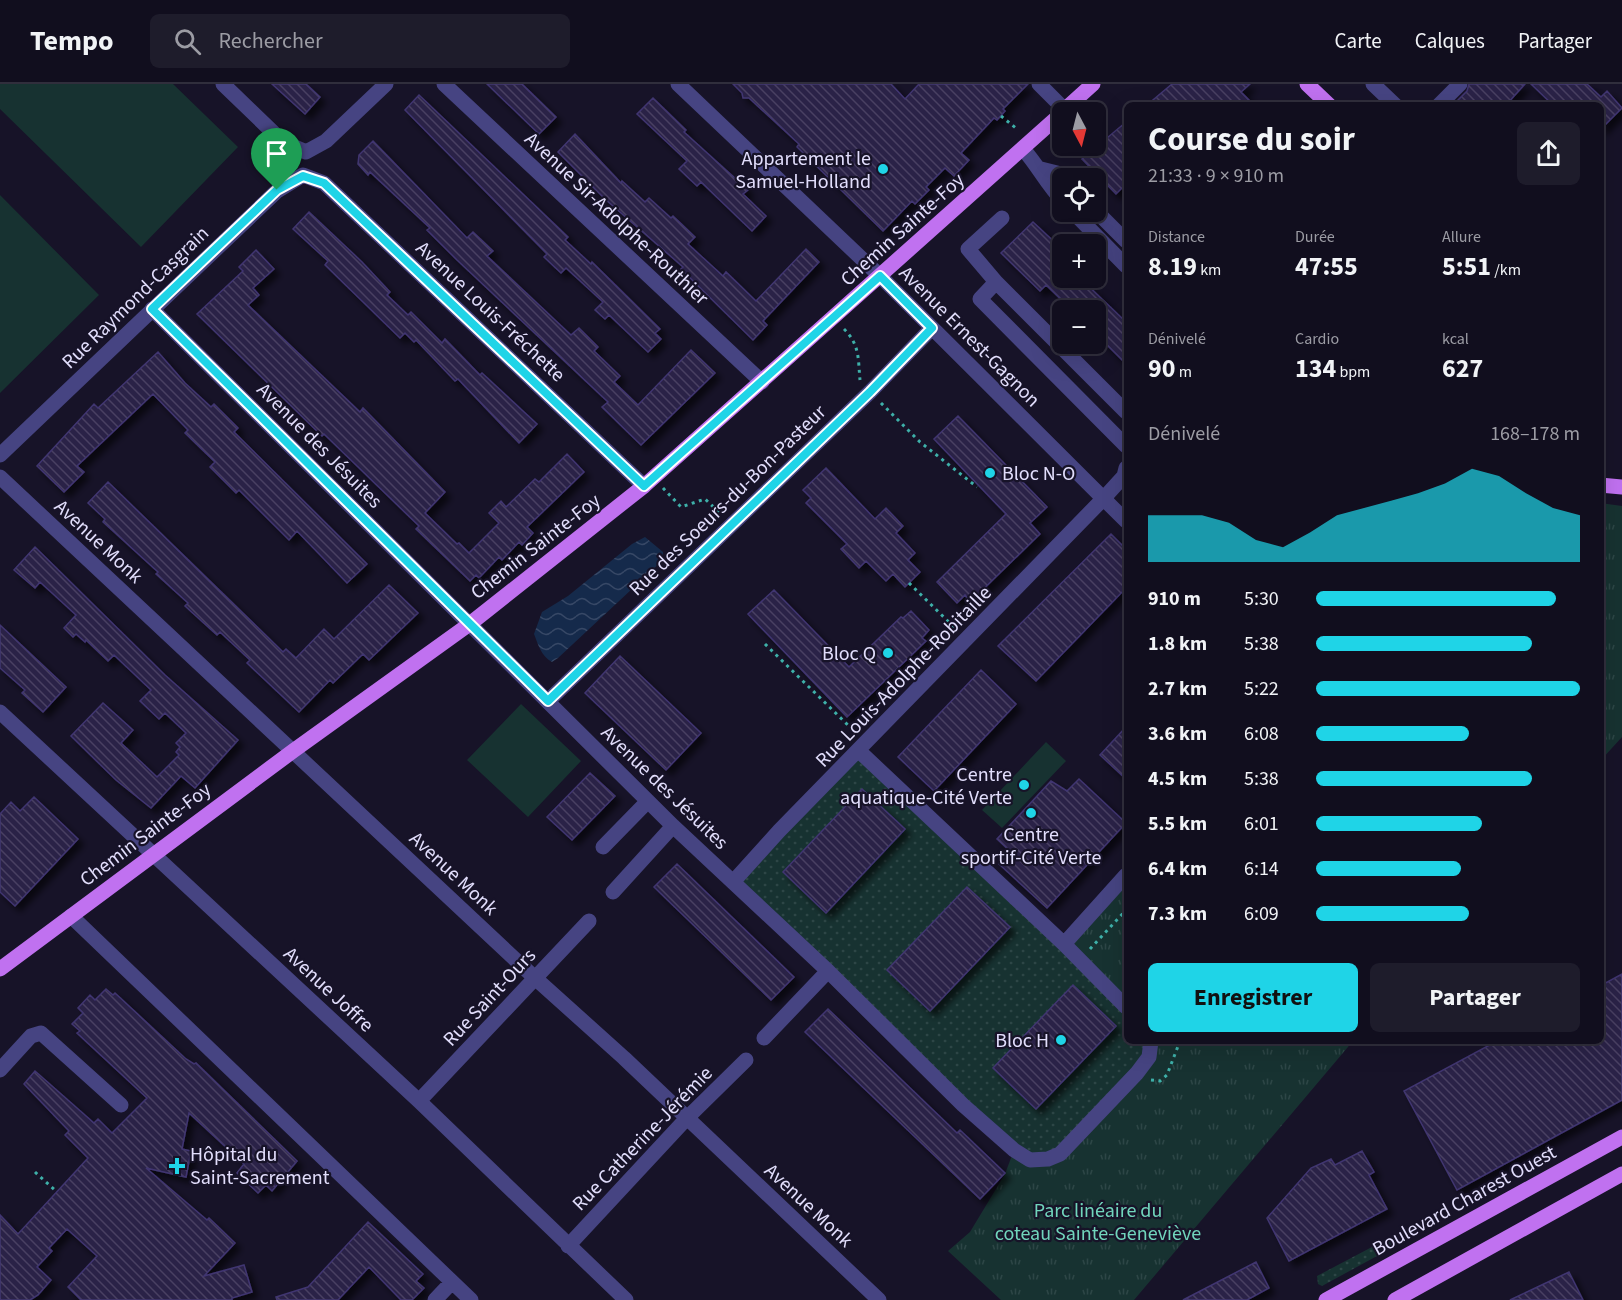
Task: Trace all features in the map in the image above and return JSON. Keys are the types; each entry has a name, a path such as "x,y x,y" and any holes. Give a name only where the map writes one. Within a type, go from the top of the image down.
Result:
{"main road":[{"name":"Chemin Sainte-Foy","path":"1074,102 1093,84"},
{"path":"1307,84 1326,102"},
{"name":"Chemin Sainte-Foy","path":"0,969 152,854 471,623 652,486 762,382 1052,123"},
{"path":"1604,486 1622,488"},
{"name":"Boulevard Charest Ouest","path":"1326,1300 1622,1137"},
{"path":"1395,1300 1622,1174"}],"street":[{"path":"223,84 282,142 306,152 326,141 386,84"},
{"name":"Avenue Sir-Adolphe-Routhier","path":"444,84 762,382"},
{"name":"Avenue Ernest-Gagnon","path":"678,84 880,276 1124,519"},
{"path":"1039,84 1054,102"},
{"path":"1373,84 1392,102"},
{"path":"1442,102 1460,84"},
{"path":"1024,150 1041,169 1046,183 1052,189"},
{"path":"1041,169 1052,171"},
{"name":"Rue Raymond-Casgrain","path":"0,455 277,190 303,176"},
{"name":"Avenue Louis-Fréchette","path":"303,176 324,183 652,486"},
{"path":"1002,218 968,249 996,282 1124,410"},
{"path":"1106,219 1123,232 1106,243"},
{"path":"1083,222 1094,234"},
{"path":"1106,246 1124,264"},
{"path":"996,282 980,299 1124,444"},
{"name":"Avenue des Jésuites","path":"152,309 471,623 673,826 828,971 963,1105 1014,1150 1030,1160 1048,1159 1060,1154 1137,1073 1149,1057 1150,1044"},
{"name":"Rue des Soeurs-du-Bon-Pasteur","path":"548,701 870,392 932,328"},
{"name":"Rue Louis-Adolphe-Robitaille","path":"733,882 779,831 863,747 1124,475"},
{"name":"Avenue Monk","path":"0,477 535,978 624,1058 879,1300"},
{"name":"Avenue Joffre","path":"0,712 419,1101 626,1300"},
{"path":"863,747 1124,1005"},
{"path":"603,847 648,801"},
{"path":"613,892 673,826"},
{"path":"1064,944 1124,876"},
{"path":"71,916 134,979 471,1300"},
{"name":"Rue Saint-Ours","path":"419,1101 590,921"},
{"path":"764,1038 828,971"},
{"path":"0,1070 31,1036 41,1033 121,1105"},
{"name":"Rue Catherine-Jérémie","path":"568,1246 687,1118 746,1060"},
{"path":"435,1300 452,1282"}],"path":[{"path":"1001,116 1017,129"},
{"path":"834,319 856,345 860,356 860,381 920,442 978,487"},
{"path":"652,486 681,507 705,499 733,525"},
{"path":"909,583 947,621"},
{"path":"765,644 863,747"},
{"path":"1088,950 1124,912"},
{"path":"1137,1073 1152,1081 1160,1081 1167,1075 1179,1044"},
{"path":"35,1172 57,1192"}],"green space":[{"path":"0,84 173,84 238,147 141,247 0,109"},
{"path":"0,195 99,295 0,393"},
{"path":"1604,504 1622,506 1622,737 1604,757"},
{"path":"521,704 581,761 528,817 467,760"},
{"name":"Centre aquatique-Cité Verte","path":"1046,742 1066,761 1002,828 982,810"},
{"path":"859,751 1124,1005 1124,1044 1151,1044 1149,1057 1060,1154 1030,1160 733,882"},
{"path":"1124,877 1124,1005 1064,944"},
{"name":"Parc linéaire du coteau Sainte-Geneviève","path":"1150,1044 1350,1044 1134,1300 1001,1300 948,1251 970,1232 1005,1174 1014,1150 1048,1159 1137,1073"},
{"path":"1406,1229 1410,1238 1322,1286 1318,1284 1317,1276"}],"water":[{"path":"645,537 663,552 663,560 558,658 552,662 548,659 540,649 534,634 542,612 568,596 632,544"}],"building":[{"path":"272,84 306,84 320,97 305,114"},
{"path":"487,84 522,84 556,117 539,134"},
{"path":"733,84 891,84 905,99 919,84 1028,84 1003,109 1005,111 997,120 994,118 961,153 969,160 954,176 945,168 926,187 929,190 915,204 912,201 883,231 797,147 799,144 749,98 743,98 742,93"},
{"path":"1172,84 1250,84 1241,92 1251,102 1151,102"},
{"path":"1469,84 1525,84 1509,102 1456,102 1467,91"},
{"path":"1531,84 1587,84 1601,97 1607,91 1622,108 1604,126 1604,102 1550,102"},
{"path":"419,95 568,237 565,240 591,264 592,262 660,329 655,333 661,339 648,352 609,315 605,319 595,310 603,302 566,268 561,273 544,257 547,254 405,110"},
{"path":"653,98 686,130 684,132 748,190 743,194 766,216 752,231 701,182 697,186 679,169 687,161 637,114"},
{"path":"1124,124 1124,186 1116,194 1106,184 1106,168 1091,168 1082,159 1086,156 1106,156 1106,139"},
{"path":"575,134 621,183 622,181 645,202 649,198 671,218 673,216 695,237 688,244 723,276 726,272 756,301 806,249 819,262 763,321 767,325 753,340 681,269 683,267 605,199 558,152"},
{"path":"373,141 467,238 473,232 493,251 487,256 571,335 579,328 598,347 594,351 620,376 614,382 638,405 691,350 715,373 641,445 602,407 608,402 457,260 427,230 430,228 370,172 368,175 358,164 359,155"},
{"path":"309,212 362,262 390,292 387,295 408,315 411,312 442,343 445,339 480,375 482,373 537,424 519,443 458,379 455,381 416,340 414,342 405,333 400,338 325,265 328,261 293,229"},
{"path":"1033,222 1052,240 1052,288 1090,288 1103,300 1062,300 1046,285 1040,291 1001,253"},
{"path":"256,250 274,269 253,288 259,295 248,305 360,412 363,408 445,492 425,513 469,553 499,523 489,513 501,501 506,507 535,479 539,482 567,454 584,472 527,527 533,533 522,545 519,542 502,560 499,557 479,578 476,575 470,581 416,529 419,526 324,434 322,436 197,314 243,271 239,267"},
{"path":"1106,303 1124,320 1124,362 1106,344"},
{"path":"158,352 185,383 211,407 214,404 238,428 234,432 367,564 347,583 297,531 289,540 239,490 236,493 210,467 215,462 185,433 188,430 153,394 77,466 84,472 64,492 37,466 94,404 98,408"},
{"path":"958,416 1047,507 1030,523 1040,534 970,602 965,595 957,603 937,582 1006,514 934,439"},
{"path":"826,468 875,519 886,508 903,526 896,533 915,553 908,560 920,572 905,587 893,574 886,581 866,561 859,568 841,549 847,544 806,503 811,498 803,490"},
{"path":"108,482 283,652 286,649 296,658 324,629 334,639 389,585 418,613 369,660 363,654 333,683 330,680 299,712 247,663 250,660 220,632 217,635 185,606 188,603 156,574 158,572 103,522 105,519 88,503"},
{"path":"1111,534 1124,547 1124,590 1036,681 998,646"},
{"path":"35,547 165,675 238,740 195,788 181,776 151,808 116,780 71,736 103,703 133,730 121,743 157,777 179,755 176,752 180,747 176,743 186,733 165,713 159,719 140,701 151,690 114,655 108,661 86,640 85,642 76,634 73,637 64,628 76,615 40,582 35,588 14,570"},
{"name":"Bloc Q","path":"774,590 849,667 901,617 903,618 911,611 929,630 922,638 926,641 847,717 748,614"},
{"path":"0,625 66,687 43,712 22,693 25,690 0,668"},
{"path":"620,656 701,733 666,770 585,693"},
{"path":"981,670 1016,704 934,791 898,757"},
{"path":"1124,729 1124,777 1100,755"},
{"path":"590,773 615,796 572,840 547,817"},
{"path":"1079,779 1124,821 1124,825 1047,908 999,864 1011,852 997,839 1051,781 1067,791"},
{"path":"862,789 905,829 826,913 783,872"},
{"path":"34,797 78,839 15,906 0,892 0,814 11,802 20,811"},
{"path":"677,864 794,977 771,1000 654,887"},
{"path":"967,887 1010,927 930,1011 887,970"},
{"path":"1622,974 1622,1100 1457,1190 1404,1091 1491,1044 1604,1044 1604,984"},
{"name":"Bloc H","path":"1073,985 1116,1026 1036,1109 993,1068"},
{"path":"106,989 113,995 115,993 186,1059 196,1063 297,1161 272,1191 266,1185 258,1193 237,1173 244,1164 189,1113 182,1149 191,1151 186,1177 146,1168 207,1220 209,1218 235,1243 204,1276 244,1265 252,1292 232,1298 232,1300 81,1300 68,1287 97,1256 67,1229 49,1248 52,1251 37,1267 51,1280 38,1295 30,1300 0,1300 0,1215 18,1234 88,1158 65,1135 69,1131 24,1084 35,1071 94,1123 98,1119 112,1133 147,1098 77,1033 80,1031 72,1024 83,1013 78,1008 90,995 95,1000"},
{"path":"828,1009 957,1133 960,1130 1005,1173 980,1199 805,1032"},
{"path":"1362,1151 1374,1172 1369,1175 1387,1209 1289,1261 1267,1218 1311,1168 1331,1159 1335,1165"},
{"path":"368,1222 423,1274 416,1281 424,1288 412,1300 401,1300 369,1267 338,1300 277,1300 276,1297 308,1287"},
{"path":"1256,1262 1269,1288 1247,1300 1183,1300"},
{"path":"1569,1272 1583,1300 1510,1300"}],"place":[{"name":"Appartement le Samuel-Holland","path":"883,169"},
{"name":"Bloc N-O","path":"990,473"},
{"name":"Bloc Q","path":"888,653"},
{"name":"Centre aquatique-Cité Verte","path":"1024,785"},
{"name":"Centre sportif-Cité Verte","path":"1031,813"},
{"name":"Bloc H","path":"1061,1040"},
{"name":"Hôpital du Saint-Sacrement","path":"177,1166"}],"route":[{"path":"303,176 324,183 516,362 644,486 880,276 932,328 870,392 548,701 152,309 277,190 303,176"}]}
